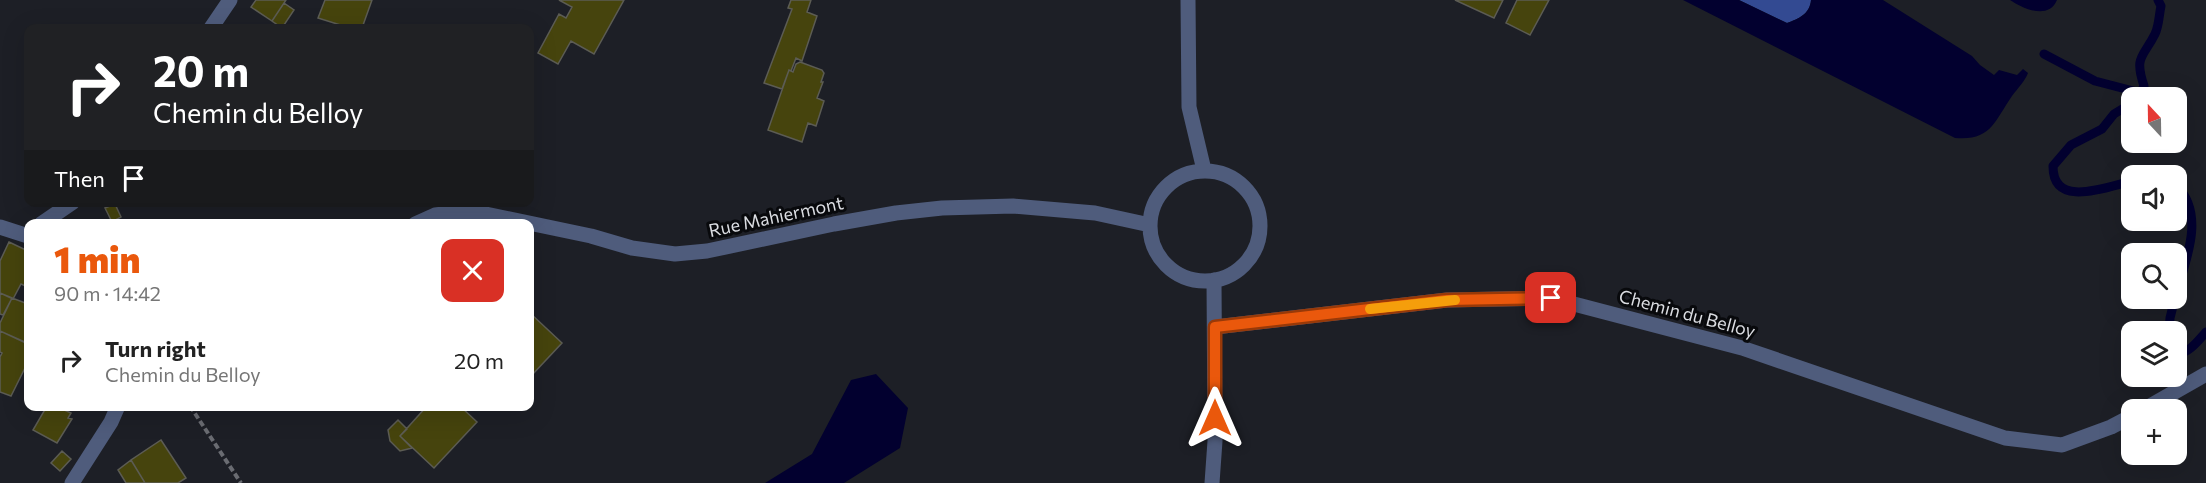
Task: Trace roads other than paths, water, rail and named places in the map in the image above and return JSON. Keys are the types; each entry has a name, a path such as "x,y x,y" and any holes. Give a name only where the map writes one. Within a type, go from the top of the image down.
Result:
{"street":[{"path":"214,24 230,0"},
{"path":"1188,0 1189,107 1204,170"},
{"path":"1204,170 1222,173 1238,181 1251,195 1259,212 1260,230 1256,248 1246,263 1231,274 1214,280 1198,280 1182,276 1169,267 1158,255 1152,240 1150,225 1154,204 1166,187 1183,175 1204,170"},
{"name":"Rue Mahiermont","path":"534,224 591,236 632,248 675,254 707,251 896,213 942,208 1013,206 1095,213 1150,225"},
{"path":"48,219 66,207"},
{"name":"Rue Mahiermont","path":"426,219 435,215 459,212 481,213 510,219"},
{"path":"0,226 24,233"},
{"path":"1212,483 1215,441 1214,280"},
{"name":"Chemin du Belloy","path":"1215,327 1447,300 1551,298 1742,348 2005,438 2062,445 2121,422"},
{"path":"2162,399 2206,374"},
{"path":"72,483 116,411"}],"waterway":[{"path":"2144,87 2140,63 2157,28 2161,6 2158,0"},
{"path":"2044,54 2095,81 2121,88"},
{"path":"2121,110 2114,114 2102,129 2071,145 2053,166 2055,179 2062,187 2071,191 2083,192 2121,184"},
{"path":"2187,202 2192,223 2187,256"},
{"path":"2170,321 2172,309"},
{"path":"2187,350 2206,332"}]}
